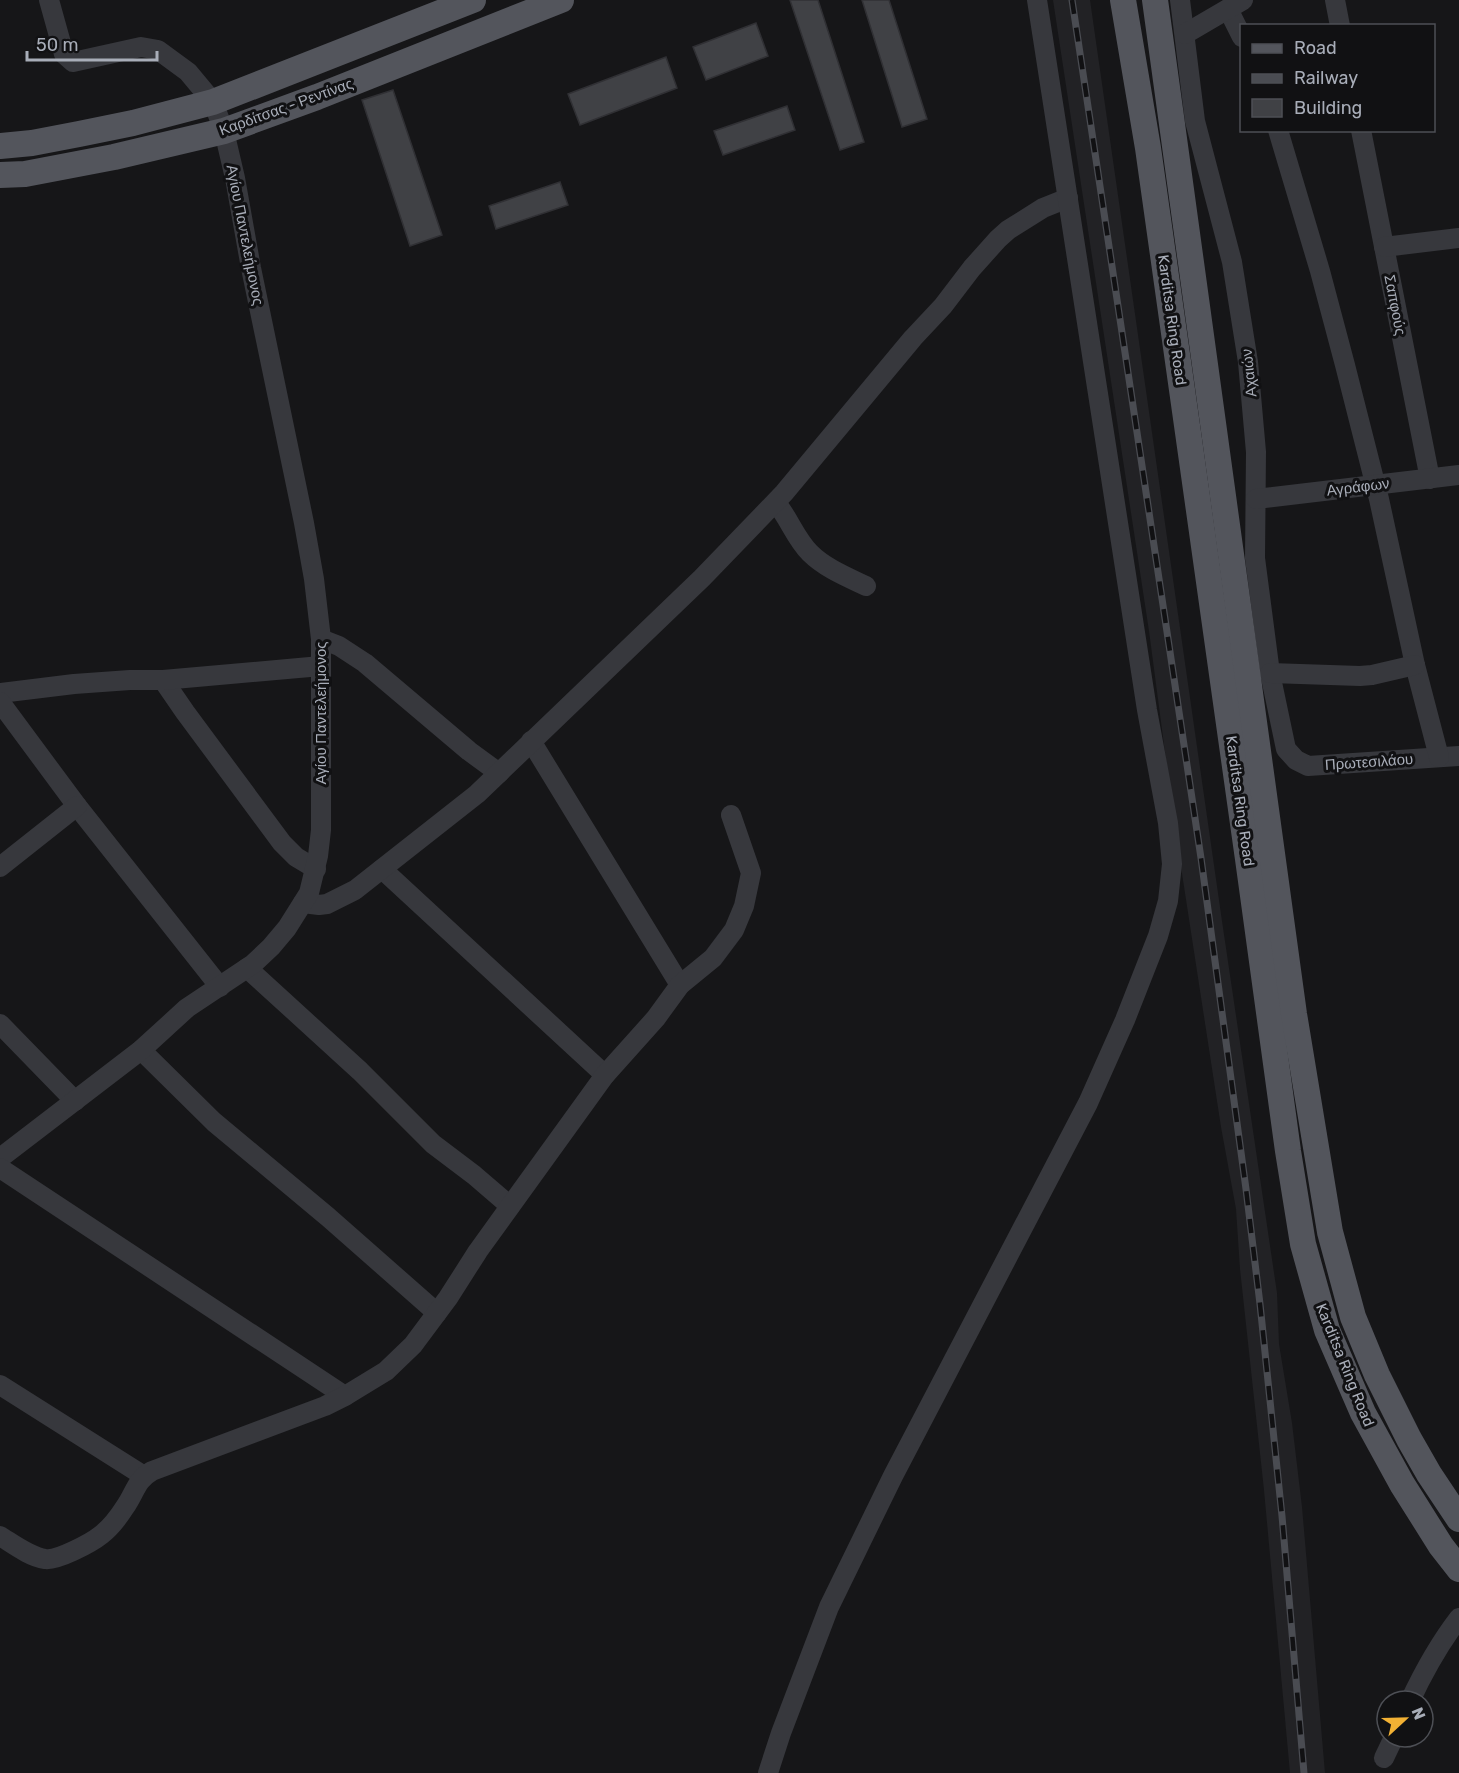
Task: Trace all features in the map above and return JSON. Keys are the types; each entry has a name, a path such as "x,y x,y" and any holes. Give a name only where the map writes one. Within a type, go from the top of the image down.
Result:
{"main road":[{"name":"Καρδίτσας - Ρεντίνας","path":"0,146 133,123 213,102 473,0"},
{"name":"Καρδίτσας - Ρεντίνας","path":"0,175 25,174 114,157 224,131 317,97 561,0"},
{"name":"Karditsa Ring Road","path":"1123,0 1148,148 1301,1234 1327,1330 1363,1413 1402,1484 1441,1546 1459,1569"},
{"name":"Karditsa Ring Road","path":"1155,0 1291,992 1330,1232 1353,1317 1377,1375 1408,1438 1459,1519"}],"street":[{"name":"Αγίου Παντελεήμονος","path":"0,1158 141,1050 187,1008 247,968 279,938 309,893 316,869 321,830 321,639 304,523 224,131 213,102 188,72 158,50 141,47 73,62 68,59 64,54 49,0"},
{"path":"768,1773 829,1607 893,1476 1092,1094 1142,981 1168,901 1172,864 1168,823 1147,710 1037,0"},
{"name":"Αχαιών","path":"1180,0 1195,121 1229,251 1243,325 1256,452 1255,558 1270,673 1286,749"},
{"path":"1335,0 1340,24"},
{"path":"1185,34 1236,4 1240,26"},
{"path":"1279,132 1320,271 1375,485 1415,664 1439,757"},
{"name":"Σαπφούς","path":"1361,132 1430,479"},
{"path":"303,903 319,905 336,901 355,890 477,794 702,578 776,503 998,239 1043,208 1068,198"},
{"path":"1384,247 1459,238"},
{"name":"Αγράφων","path":"1256,499 1459,475"},
{"path":"776,503 810,553 836,571 866,586"},
{"path":"321,639 339,646 365,663 469,752 499,773"},
{"path":"1270,673 1360,676 1415,664"},
{"path":"0,693 42,687 130,680 163,680 321,666"},
{"path":"163,680 282,843 296,857 316,869"},
{"path":"0,702 77,806 220,987"},
{"path":"531,741 680,985"},
{"name":"Πρωτεσιλάου","path":"1286,749 1296,760 1308,766 1459,756"},
{"path":"0,867 77,806"},
{"path":"0,1536 44,1559 59,1557 99,1537 112,1526 144,1476 304,1415 345,1396 397,1361 413,1345 448,1298 466,1268 605,1075 656,1018 680,985 709,962 734,930 744,906 751,873 731,815"},
{"path":"381,869 605,1075"},
{"path":"247,968 360,1071 433,1144 510,1206"},
{"path":"0,1024 75,1101"},
{"path":"141,1050 214,1122 328,1217 437,1313"},
{"path":"0,1168 345,1396"},
{"path":"0,1385 144,1476"},
{"path":"1415,1689 1442,1641 1459,1618"},
{"path":"1384,1758 1388,1749"}],"shaded area":[{"path":"1053,0 1090,0 1277,1293 1279,1344 1292,1423 1302,1507 1325,1773 1290,1773 1236,1209 1221,1127 1175,828 1149,631"}],"building":[{"path":"790,0 818,0 864,142 840,150"},
{"path":"862,0 889,0 927,119 902,127"},
{"path":"756,23 768,56 706,80 693,47"},
{"path":"666,57 677,88 580,125 568,94"},
{"path":"393,90 442,235 410,246 362,100"},
{"path":"787,106 795,130 723,155 714,131"},
{"path":"560,182 568,205 496,229 489,206"}],"railway":[{"path":"1072,0 1201,858 1246,1189 1282,1516 1304,1773"}]}
